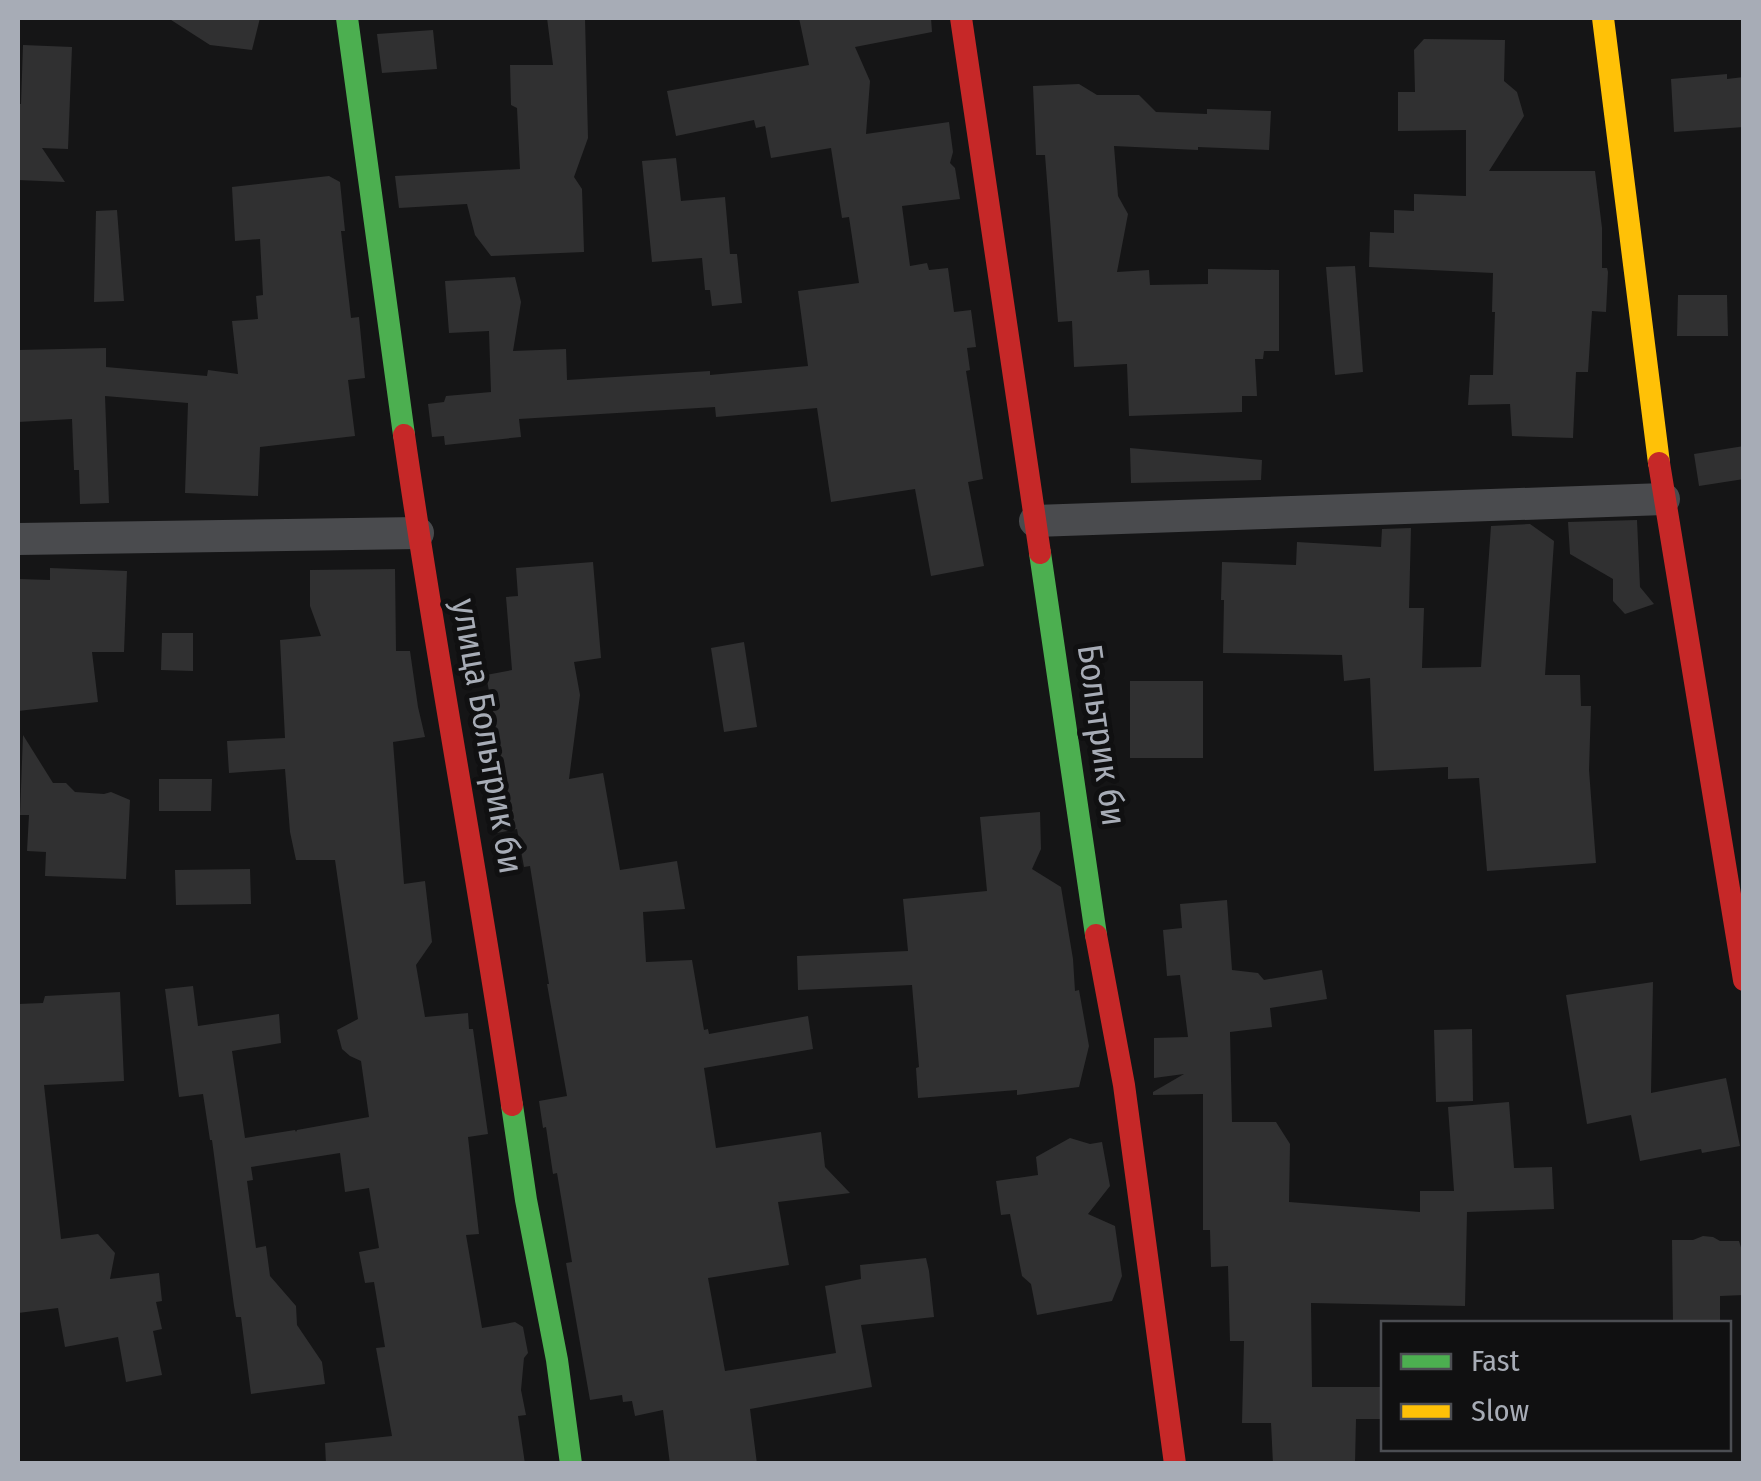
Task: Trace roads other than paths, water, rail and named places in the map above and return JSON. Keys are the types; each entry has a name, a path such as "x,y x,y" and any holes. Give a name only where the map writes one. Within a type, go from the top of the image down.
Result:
{"street":[{"name":"улица Больтрик би","path":"347,18 418,533 482,906 526,1200 557,1360 571,1464"},
{"name":"Больтрик би","path":"961,18 1092,902 1124,1085 1175,1464"},
{"path":"1604,18 1664,499 1744,980"},
{"path":"1035,521 1664,499"},
{"path":"18,539 418,533"}]}
